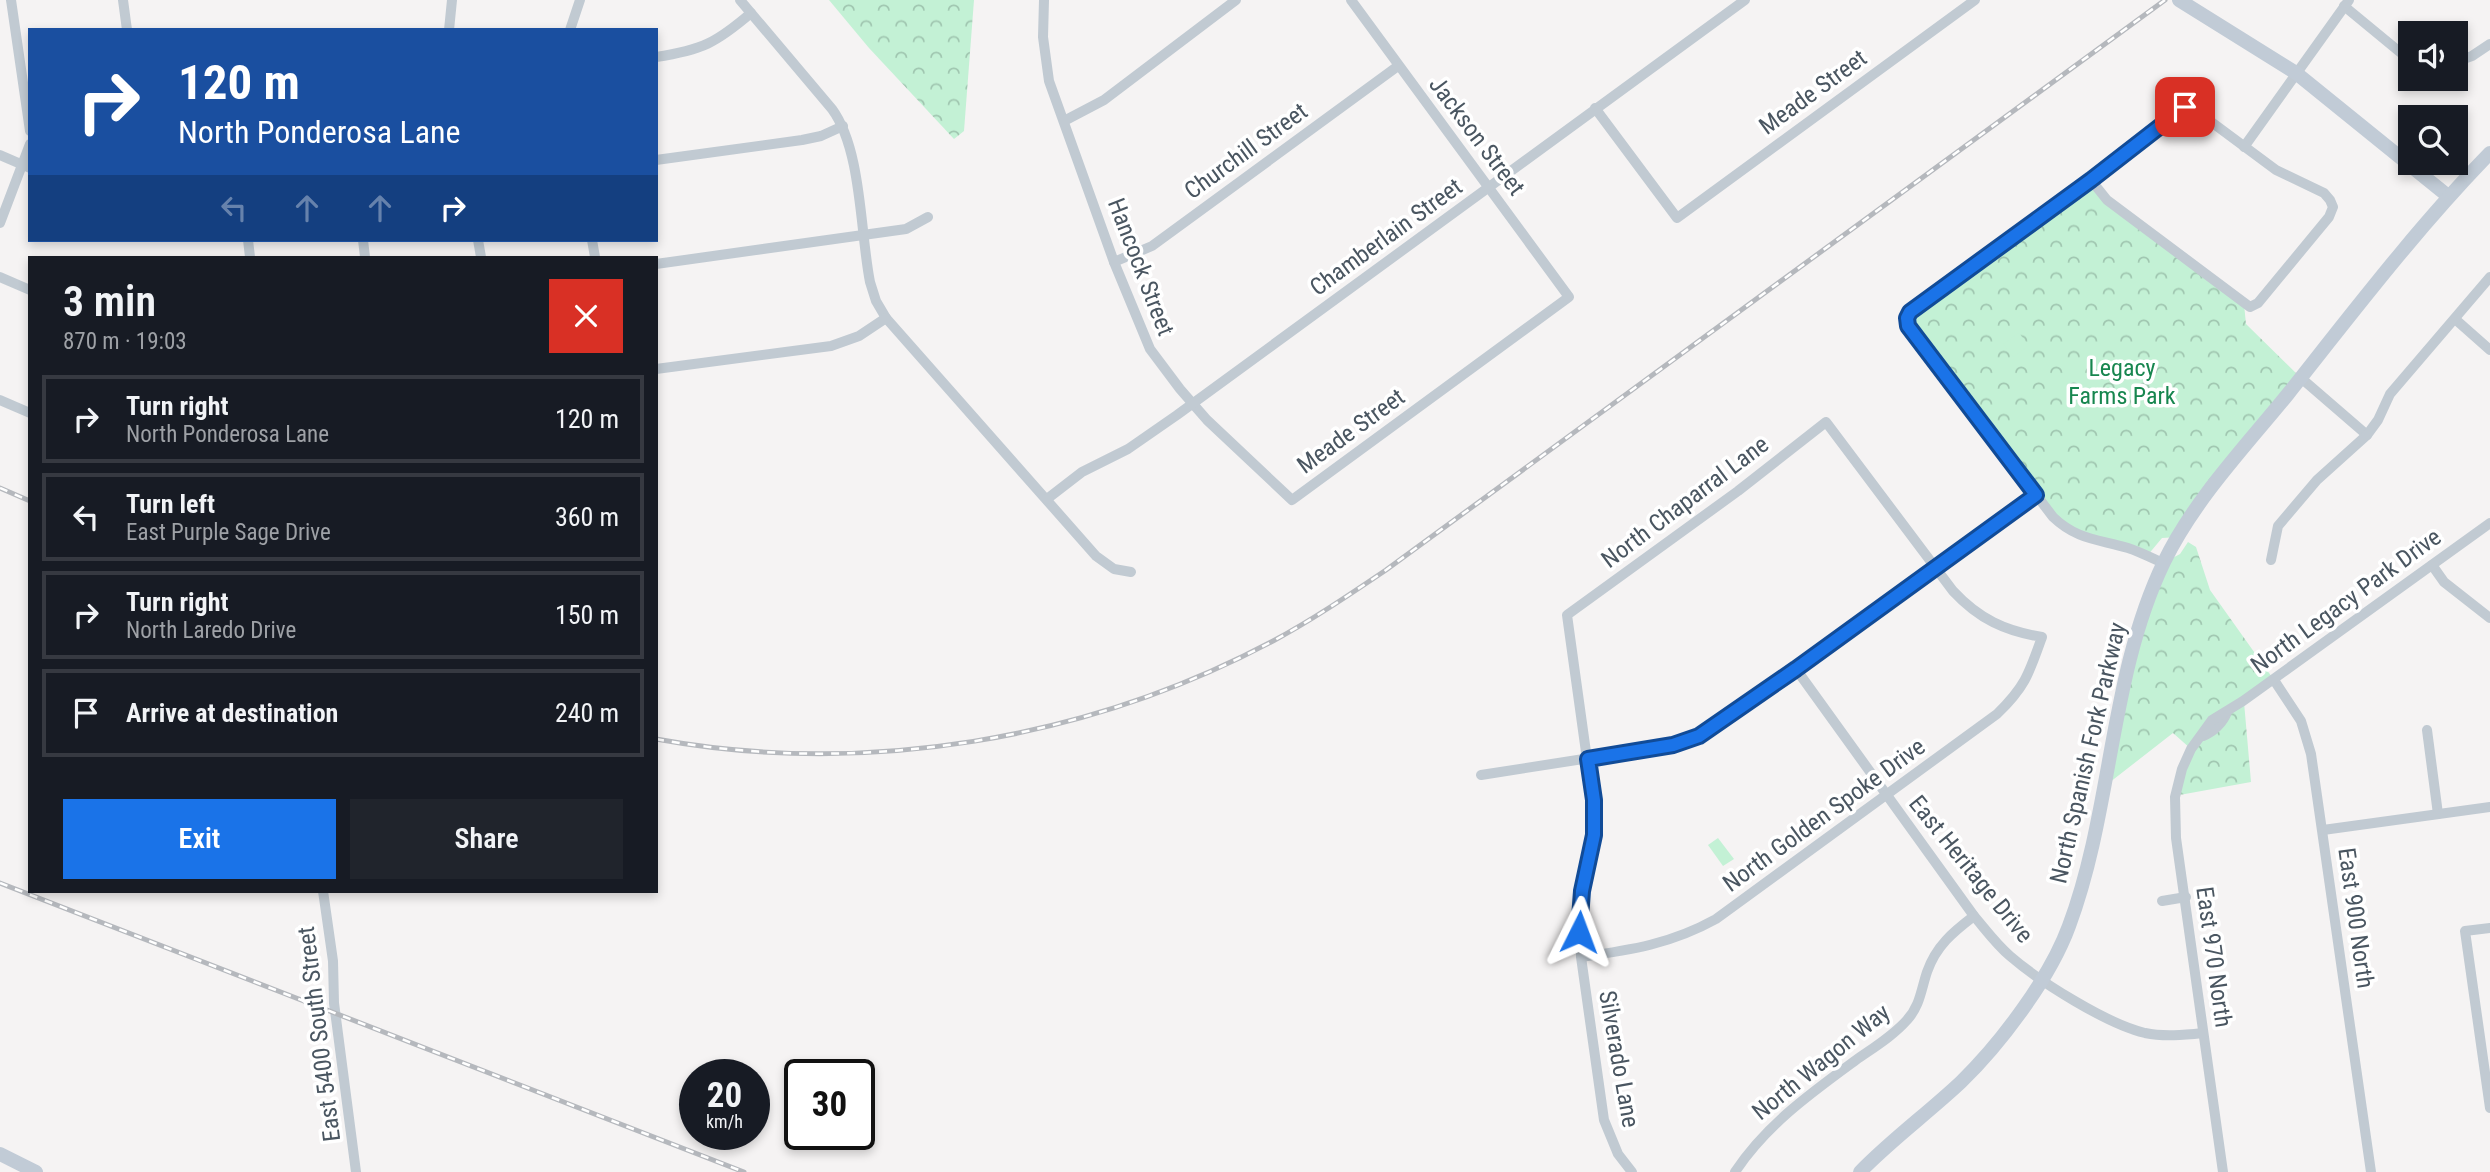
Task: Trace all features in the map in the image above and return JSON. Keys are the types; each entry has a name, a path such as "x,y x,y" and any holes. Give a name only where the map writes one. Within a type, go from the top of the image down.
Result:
{"street":[{"path":"11,0 28,117"},
{"path":"123,0 127,28"},
{"path":"449,28 452,0"},
{"path":"571,28 580,0"},
{"path":"740,0 832,109 843,126 851,151 870,282 876,301 886,318 1101,561 1114,569 1130,572"},
{"name":"Hancock Street","path":"1044,0 1044,55 1049,81 1114,262 1150,349 1193,404 1292,500"},
{"path":"1064,121 1104,100 1237,0"},
{"name":"Jackson Street","path":"1351,0 1569,297"},
{"name":"Chamberlain Street","path":"1047,499 1070,480 1128,449 1193,404 1745,0"},
{"name":"Meade Street","path":"1595,108 1677,218 1975,0"},
{"path":"2179,0 2296,73 2448,196"},
{"path":"2244,147 2346,3 2398,50"},
{"path":"658,57 707,45 729,32 751,13"},
{"path":"2468,57 2490,44"},
{"name":"Churchill Street","path":"1114,262 1152,246 1398,66"},
{"path":"2091,180 2107,200 2250,307 2258,303 2274,284 2329,216 2333,207 2324,193 2276,170 2210,121 2200,110 2185,107 2091,180 1910,312 1907,318 1908,326 2053,517 2066,530 2080,537 2128,548 2163,564"},
{"path":"658,160 812,138 843,126"},
{"name":"North Spanish Fork Parkway","path":"1860,1172 1961,1082 1991,1050 2042,980 2069,927 2090,855 2129,662 2163,564 2189,521 2217,482 2448,196 2490,153"},
{"path":"0,155 26,166 0,223"},
{"path":"658,264 906,229 928,217"},
{"path":"0,277 28,289"},
{"path":"2271,560 2278,526 2317,480 2367,435 2378,420 2390,394 2490,277"},
{"name":"Meade Street","path":"1292,500 1569,297"},
{"path":"658,369 831,346 859,336 886,318"},
{"path":"2455,319 2490,350"},
{"path":"2301,378 2367,435"},
{"path":"0,400 28,412"},
{"name":"North Chaparral Lane","path":"1567,615 1738,491 1826,422 1935,567"},
{"path":"1481,775 1673,745 1699,736 2036,495"},
{"name":"North Legacy Park Drive","path":"2191,749 2224,720 2227,712 2490,523"},
{"path":"2432,565 2444,582 2490,618"},
{"name":"North Golden Spoke Drive","path":"1581,957 1651,946 1693,932 1716,919 1997,715 2018,694 2042,638 2015,633 1981,617 1953,591 1935,567"},
{"name":"Silverado Lane","path":"1567,615 1595,817 1580,910 1581,957 1604,1120 1618,1154 1632,1172"},
{"name":"East Heritage Drive","path":"1796,669 1886,796 2003,950 2042,980 2124,1026 2168,1036 2203,1032"},
{"name":"East 900 North","path":"2274,680 2293,707 2308,737 2371,1172"},
{"path":"2427,730 2438,814"},
{"name":"East 970 North","path":"2191,749 2182,769 2175,797 2174,819 2223,1172"},
{"path":"2323,830 2490,807"},
{"name":"East 5400 South Street","path":"323,893 333,961 334,1003 356,1172"},
{"path":"2162,901 2186,897"},
{"name":"North Wagon Way","path":"1735,1172 1766,1132 1907,1020 1920,1000 1937,950 1974,915"},
{"path":"2490,928 2465,931 2490,1108"},
{"path":"0,1154 36,1172"}],"green space":[{"path":"829,0 974,0 964,131 954,139 869,48"},
{"name":"Legacy Farms Park","path":"2091,180 2107,200 2244,304 2246,324 2301,378 2179,537 2162,538 2147,556 2066,530 1908,326 1910,312"},
{"path":"2019,333 2029,346 2013,357 2003,344"},
{"path":"2188,542 2196,547 2210,590 2274,680 2244,702 2251,782 2174,796 2191,749 2173,733 2105,786 2122,697 2163,563 2180,554"},
{"path":"1718,838 1734,859 1723,866 1708,845"}],"railway":[{"path":"658,739 735,750 814,754 894,751 973,741 1051,726 1128,703 1202,675 1273,641 1386,570 2165,0"},
{"path":"0,488 28,500"},
{"path":"0,883 744,1172"}],"route":[{"path":"1579,932 1582,891 1591,854 1595,817 1588,759 1673,745 1699,736 2036,495 1908,326 1907,318 1910,312 2091,180 2185,107"}]}
